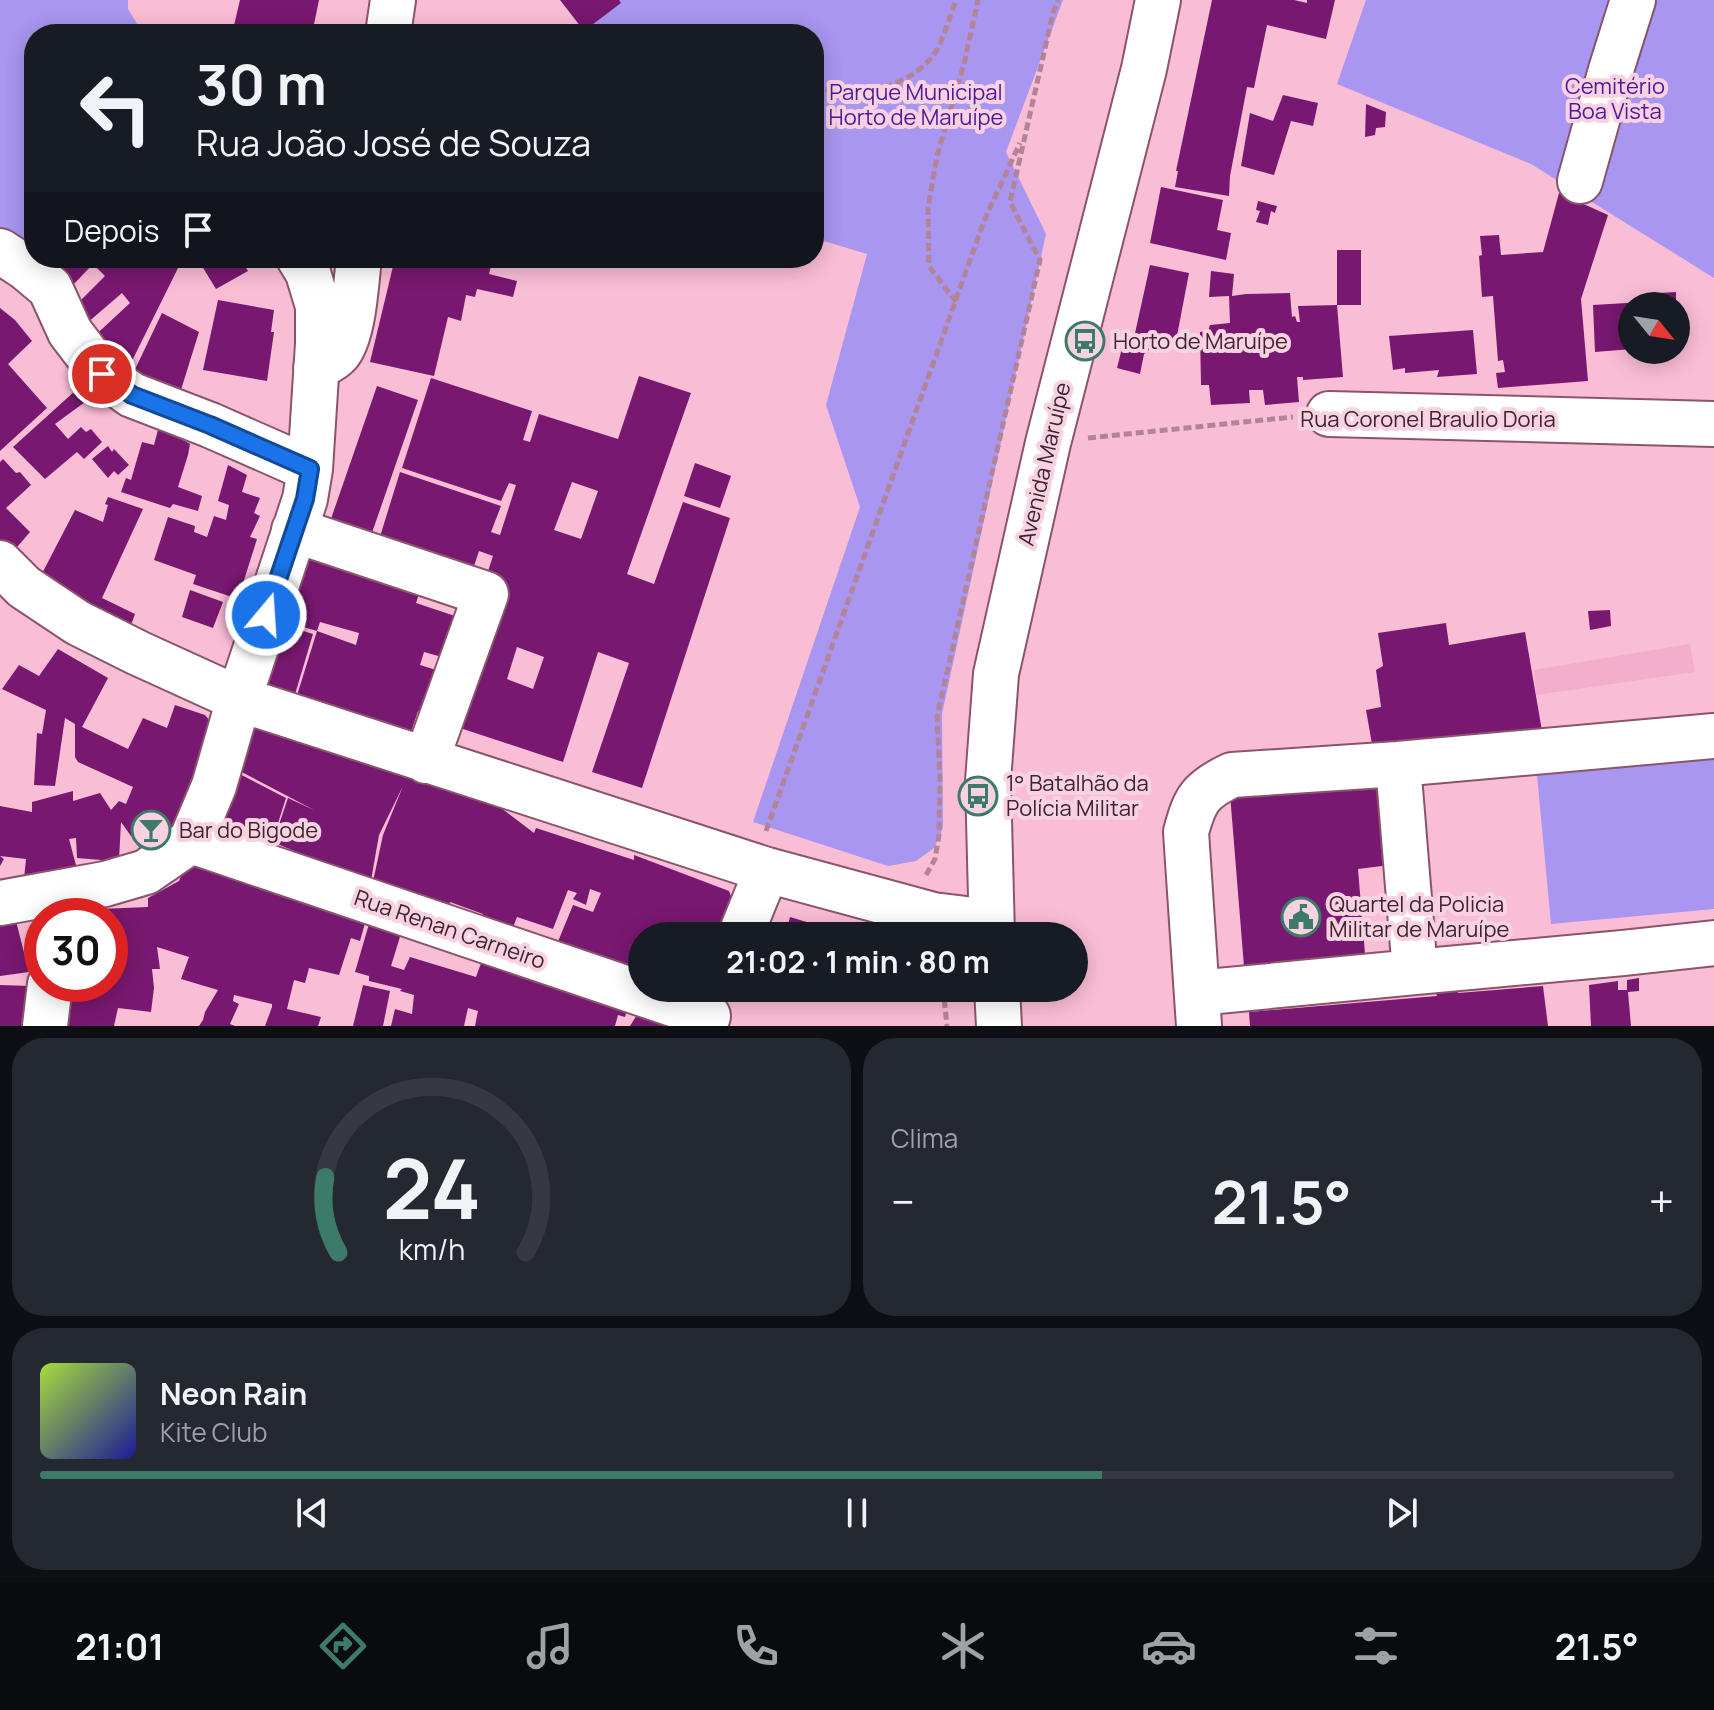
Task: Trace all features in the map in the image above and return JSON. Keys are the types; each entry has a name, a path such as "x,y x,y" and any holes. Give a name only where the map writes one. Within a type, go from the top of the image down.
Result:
{"street":[{"path":"389,24 393,0"},
{"name":"Avenida Maruípe","path":"991,922 988,781 996,674 1048,443 1144,69 1158,0"},
{"path":"1580,181 1633,0"},
{"path":"0,251 24,267"},
{"path":"26,268 50,288 70,332 102,374 132,395 310,469"},
{"path":"74,898 105,884 146,872 191,841 214,786 239,699 305,499 310,469 318,306 305,268"},
{"path":"316,368 338,354 345,343 358,268"},
{"name":"Rua Coronel Braulio Doria","path":"1329,414 1714,424"},
{"path":"294,530 486,594 426,761"},
{"path":"0,563 24,587 78,623 239,699 708,850 765,853 933,915 962,922"},
{"path":"1714,736 1398,764 1232,775 1209,786 1193,806 1186,832 1198,1010 1415,972 1714,943"},
{"path":"1398,764 1415,972"},
{"name":"Rua Renan Carneiro","path":"191,841 709,1010"},
{"path":"744,922 765,853"},
{"path":"0,903 24,903"},
{"path":"45,1026 48,1002"},
{"path":"998,1002 999,1026"}],"path":[{"path":"824,89 842,93 876,90 910,77 934,54 956,0"},
{"path":"956,302 929,266 928,208 937,156 964,64 978,0"},
{"path":"922,881 935,859 939,835 937,717 1040,260 1010,202 1058,0"},
{"path":"765,853 984,221 1026,131"},
{"name":"Rua Coronel Braulio Doria","path":"1048,443 1329,414"},
{"path":"944,1002 947,1026"}],"shaded area":[{"path":"1690,644 1695,672 1536,695 1534,670"}],"green space":[{"path":"0,0 128,0 128,9 137,24 24,24 24,260 0,244"},
{"name":"Parque Municipal Horto de Maruípe","path":"573,0 1063,0 1006,152 1046,234 942,714 943,828 934,848 916,861 888,866 753,822 860,507 826,405 867,254 824,241 824,24 584,24"},
{"name":"Cemitério Boa Vista","path":"1366,0 1714,0 1714,278 1531,164 1337,84"},
{"path":"1714,757 1714,909 1551,924 1537,775"}],"building":[{"path":"240,0 319,0 314,24 234,24"},
{"path":"560,0 619,0 621,3 593,24 579,24"},
{"path":"1212,0 1294,0 1307,3 1307,0 1335,0 1326,39 1267,25 1254,88 1247,87 1229,196 1175,187"},
{"path":"1283,95 1318,103 1313,126 1291,121 1274,175 1241,166 1250,113 1273,121"},
{"path":"1366,104 1386,112 1385,127 1376,128 1375,135 1365,137"},
{"path":"1161,187 1223,200 1217,230 1231,233 1226,260 1150,243"},
{"path":"1559,193 1608,215 1581,299 1588,381 1498,388 1496,373 1505,372 1503,360 1498,361 1493,296 1482,297 1480,236 1499,235 1501,255 1543,252"},
{"path":"1258,201 1277,206 1275,213 1271,211 1268,225 1256,222 1260,211 1256,210"},
{"path":"1337,250 1361,250 1361,305 1337,305"},
{"path":"1150,265 1189,273 1176,341 1160,340 1144,354 1140,374 1117,368 1123,344 1132,347"},
{"path":"55,268 89,268 73,285"},
{"path":"97,268 178,268 124,377 88,342 130,303 122,293 79,330 72,309 105,276"},
{"path":"203,268 246,268 248,271 216,289"},
{"path":"393,268 490,268 489,274 517,281 513,297 477,289 475,297 466,295 461,321 448,317 434,376 370,362"},
{"path":"1211,271 1234,274 1232,296 1290,293 1292,317 1295,316 1297,322 1300,322 1298,306 1337,305 1343,377 1303,380 1303,377 1297,377 1299,402 1265,405 1263,390 1249,390 1250,403 1211,405 1209,385 1201,385 1200,332 1208,331 1210,325 1230,323 1229,296 1209,297"},
{"path":"218,300 274,310 267,381 203,370"},
{"path":"1618,304 1618,350 1595,352 1593,305"},
{"path":"0,308 15,320 32,341 8,364 47,408 0,451"},
{"path":"162,313 199,332 175,409 127,386"},
{"path":"1473,330 1477,374 1437,377 1439,370 1405,373 1405,368 1393,370 1389,336"},
{"path":"639,376 691,393 627,574 654,584 683,502 730,518 642,788 592,772 629,663 598,652 563,762 439,721 493,556 479,551 467,587 374,556 400,472 501,506 491,532 500,535 516,485 509,483 501,501 402,468 431,378 532,411 523,440 530,442 539,414 618,439","holes":["572,482 598,491 581,539 554,530","517,647 544,657 533,689 507,679"]},
{"path":"377,386 418,400 365,553 324,539"},
{"path":"75,391 85,402 55,424 68,439 81,427 86,432 91,429 102,442 84,459 77,452 45,479 13,447"},
{"path":"159,426 190,444 178,487 202,496 198,511 173,504 170,508 121,492 126,478 131,480 142,442 154,445"},
{"path":"108,446 129,465 118,475 114,471 108,478 92,459"},
{"path":"3,459 31,485 6,508 30,532 6,560 0,555 0,462"},
{"path":"695,463 731,476 720,508 684,496"},
{"path":"228,465 247,475 242,492 260,498 254,513 260,516 250,537 257,539 238,599 193,584 196,575 154,560 168,517 195,526 194,532 207,537 214,516 226,520 229,505 218,501"},
{"path":"108,497 143,509 102,598 135,614 126,639 35,587 75,510 103,522"},
{"path":"292,550 420,591 416,603 455,616 442,657 424,652 420,665 436,670 422,712 418,711 409,738 295,702 317,631 272,618","holes":["320,622 359,633 356,645 317,631"]},
{"path":"190,590 223,602 213,628 182,617"},
{"path":"1610,610 1611,626 1590,630 1588,611"},
{"path":"271,621 313,634 293,701 250,688"},
{"path":"1446,623 1449,645 1525,632 1542,731 1401,755 1398,742 1372,744 1366,710 1381,707 1376,670 1383,666 1378,633"},
{"path":"58,649 108,678 82,727 128,749 143,718 167,728 175,705 205,715 211,722 183,799 187,801 173,828 141,850 121,822 119,860 77,858 76,838 69,839 77,869 24,879 26,859 0,856 0,806 32,812 32,802 73,791 73,801 100,793 111,810 119,801 126,804 133,787 78,762 75,757 75,724 65,718 55,786 34,785 37,733 42,734 46,710 2,689 19,665 39,676"},
{"path":"250,722 377,759 488,798 534,833 536,828 634,860 634,855 729,891 734,904 728,922 628,922 628,987 550,961 573,905 593,912 601,893 590,889 586,905 573,899 577,893 568,890 553,929 517,917 508,940 476,932 483,914 450,902 445,918 404,903 372,886 383,835 403,786 379,835 370,886 303,872 308,857 273,842 288,798 314,810 234,768"},
{"path":"234,771 286,798 272,842 216,824"},
{"name":"Quartel da Policia Militar de Maruípe","path":"1385,782 1390,865 1358,869 1366,966 1245,979 1230,794"},
{"path":"189,857 367,916 360,941 351,938 339,975 309,968 305,983 294,980 287,1009 321,1017 318,1026 265,1026 272,1004 234,995 233,1001 239,1004 230,1024 235,1026 199,1026 218,990 181,979 189,957 157,947 160,969 152,969 154,988 151,1012 118,1008 114,1026 57,1026 62,1002 128,1002 128,908 148,907 148,898 179,881"},
{"path":"371,917 403,927 391,966 404,970 410,957 476,977 484,955 628,1006 625,1017 618,1015 615,1026 475,1026 478,1011 468,1008 464,1026 391,1026 395,1009 412,1014 414,995 369,981 369,976 355,972"},
{"path":"790,917 807,922 789,922"},
{"path":"16,921 24,952 24,973 0,976 0,924"},
{"path":"1639,978 1639,991 1628,992 1631,1026 1591,1026 1589,985 1618,981 1618,990 1627,990 1627,980"},
{"path":"0,985 24,986 24,1002 29,1002 27,1026 0,1026"},
{"path":"363,985 390,991 383,1026 353,1026"},
{"path":"1543,986 1548,1026 1250,1026 1249,1012 1437,996 1435,989 1458,987 1458,993"},
{"path":"640,1010 664,1026 630,1026"}],"place":[{"name":"Horto de Maruípe","path":"1085,341"},
{"name":"1° Batalhão da Polícia Militar","path":"978,796"},
{"name":"Bar do Bigode","path":"151,830"},
{"name":"Quartel da Policia Militar de Maruípe","path":"1301,917"}],"route":[{"path":"102,374 132,395 310,469 305,499 266,615"}]}
